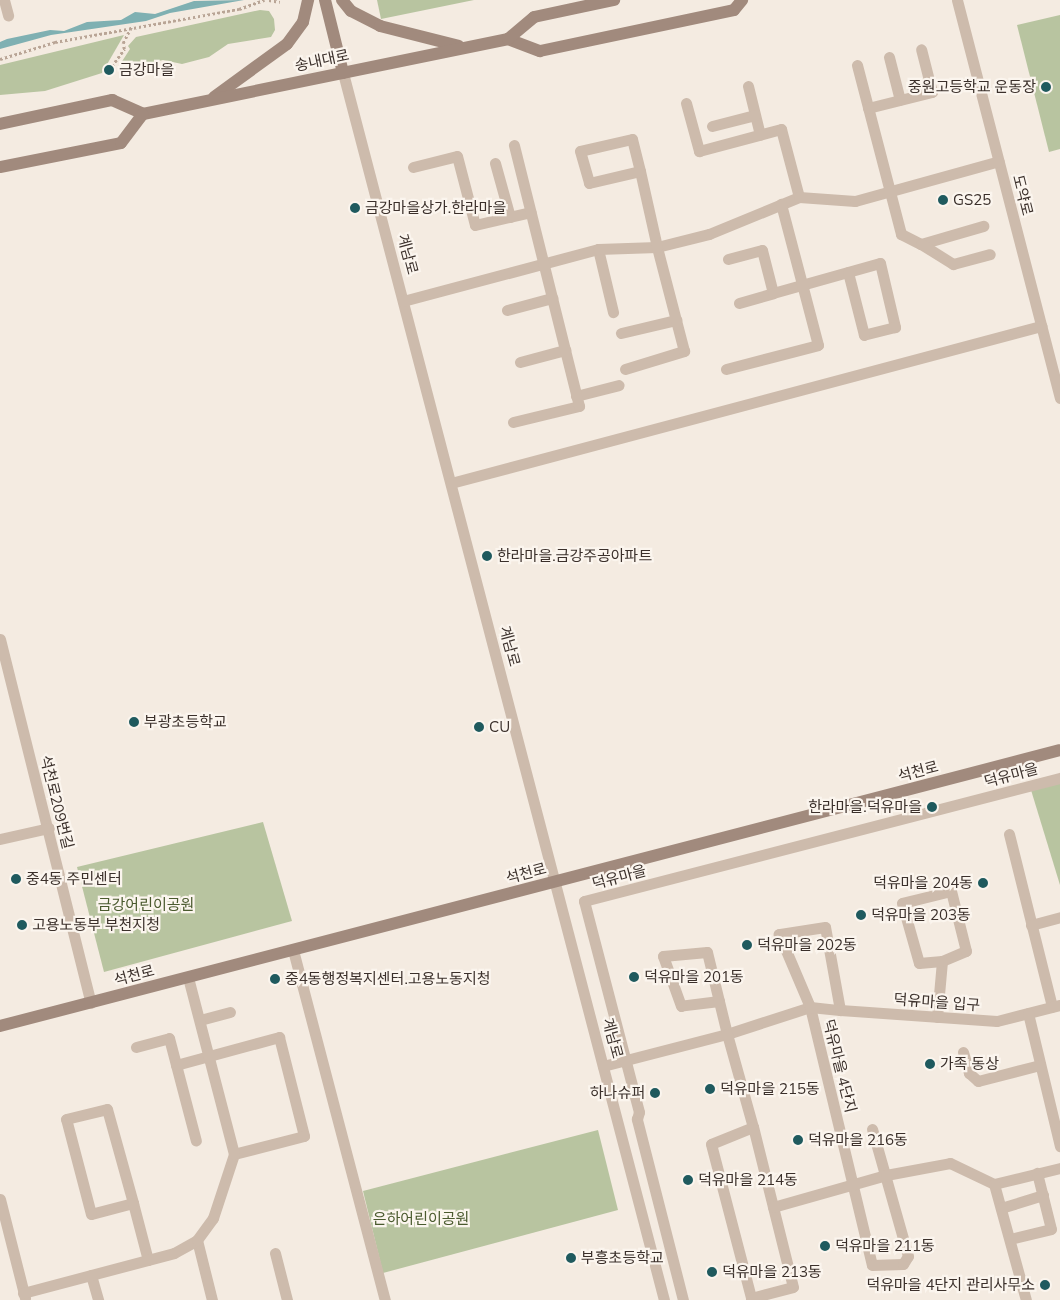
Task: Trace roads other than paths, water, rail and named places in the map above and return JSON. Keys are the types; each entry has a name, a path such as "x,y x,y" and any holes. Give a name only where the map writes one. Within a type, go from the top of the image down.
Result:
{"street":[{"path":"4,0 8,15"},
{"path":"210,100 287,44 303,22 308,0"},
{"name":"계남로","path":"324,0 664,1300"},
{"path":"342,0 351,11 380,26 464,47"},
{"name":"송내대로","path":"143,114 508,39 534,17 614,0"},
{"path":"508,39 540,51 734,10 742,0"},
{"name":"도약로","path":"957,0 1041,326 1058,381 1060,398"},
{"path":"868,108 932,92 921,49"},
{"path":"889,57 900,100"},
{"path":"857,65 901,234 953,264 990,254"},
{"path":"748,86 760,135"},
{"path":"0,124 112,100 143,114 121,143 0,167"},
{"path":"686,103 699,151 781,129 799,197"},
{"path":"712,126 755,115"},
{"path":"625,369 684,351 657,247 640,171 632,138 580,151 589,184 640,171"},
{"path":"513,422 579,406 514,145"},
{"path":"413,166 457,156 475,225 530,212"},
{"path":"403,301 598,249 657,247 709,234 799,197 855,201 888,190 999,161"},
{"path":"495,162 510,217"},
{"path":"726,369 818,345 781,204"},
{"path":"920,244 983,226"},
{"path":"598,249 613,312"},
{"path":"728,259 762,250 773,292"},
{"path":"739,303 773,292 880,263 895,327 864,334 848,272"},
{"path":"507,310 552,298"},
{"path":"621,333 676,320"},
{"path":"451,483 1041,326"},
{"path":"520,362 565,350"},
{"path":"576,396 620,385"},
{"name":"석천로209번길","path":"0,639 49,828 91,1002"},
{"name":"석천로","path":"0,1026 1060,750"},
{"name":"덕유마을","path":"683,1300 637,1119 640,1112 584,901 1060,778"},
{"path":"0,839 49,828"},
{"path":"1008,834 1031,925 1056,1006"},
{"path":"951,891 966,951 942,961 919,963 902,903 951,891"},
{"path":"1031,925 1060,917"},
{"path":"810,1007 779,934 825,926 840,1010"},
{"path":"293,950 385,1300"},
{"path":"719,1000 680,1006 663,956 707,952 719,1000 727,1034 753,1126 793,1287 752,1298 711,1144 753,1126"},
{"path":"937,1017 942,961"},
{"path":"0,1200 24,1296 174,1253 196,1240 213,1218 234,1154 188,977"},
{"name":"덕유마을 입구","path":"810,1007 997,1021 1056,1006"},
{"name":"덕유마을 4단지","path":"603,1066 727,1034 810,1007 872,1265 903,1264 908,1256 872,1129"},
{"path":"200,1020 230,1012"},
{"path":"1028,1013 1060,1146"},
{"path":"176,1065 279,1037 304,1136 234,1154"},
{"path":"136,1047 169,1038 196,1141"},
{"path":"963,1052 969,1073 978,1082 1040,1064"},
{"path":"133,1202 91,1214 66,1120 107,1109 133,1202 148,1260"},
{"path":"773,1207 854,1186 886,1175 950,1163 994,1184 1060,1168"},
{"path":"1010,1239 1052,1229 1037,1173"},
{"path":"994,1184 1026,1300"},
{"path":"1001,1208 1043,1195"},
{"path":"196,1240 212,1300"},
{"path":"275,1253 287,1300"},
{"path":"92,1275 98,1300"}],"water":[{"path":"244,0 170,13 146,21 51,35 0,49 0,42 7,39 50,30 64,31 87,22 121,20 135,12 155,14 194,1"}],"place":[{"name":"금강마을","path":"109,70"},
{"name":"중원고등학교 운동장","path":"1046,87"},
{"name":"GS25","path":"943,200"},
{"name":"금강마을상가.한라마을","path":"355,208"},
{"name":"한라마을.금강주공아파트","path":"487,556"},
{"name":"부광초등학교","path":"134,722"},
{"name":"CU","path":"479,727"},
{"name":"한라마을.덕유마을","path":"932,807"},
{"name":"중4동 주민센터","path":"16,879"},
{"name":"덕유마을 204동","path":"983,883"},
{"name":"덕유마을 203동","path":"861,915"},
{"name":"고용노동부 부천지청","path":"22,925"},
{"name":"덕유마을 202동","path":"747,945"},
{"name":"덕유마을 201동","path":"634,977"},
{"name":"중4동행정복지센터.고용노동지청","path":"275,979"},
{"name":"가족 동상","path":"930,1064"},
{"name":"덕유마을 215동","path":"710,1089"},
{"name":"하나슈퍼","path":"655,1093"},
{"name":"덕유마을 216동","path":"798,1140"},
{"name":"덕유마을 214동","path":"688,1180"},
{"name":"덕유마을 211동","path":"825,1246"},
{"name":"부흥초등학교","path":"571,1258"},
{"name":"덕유마을 213동","path":"712,1272"},
{"name":"덕유마을 4단지 관리사무소","path":"1045,1285"}],"park label":[{"name":"금강어린이공원","path":"146,905"},
{"name":"은하어린이공원","path":"421,1219"}]}
